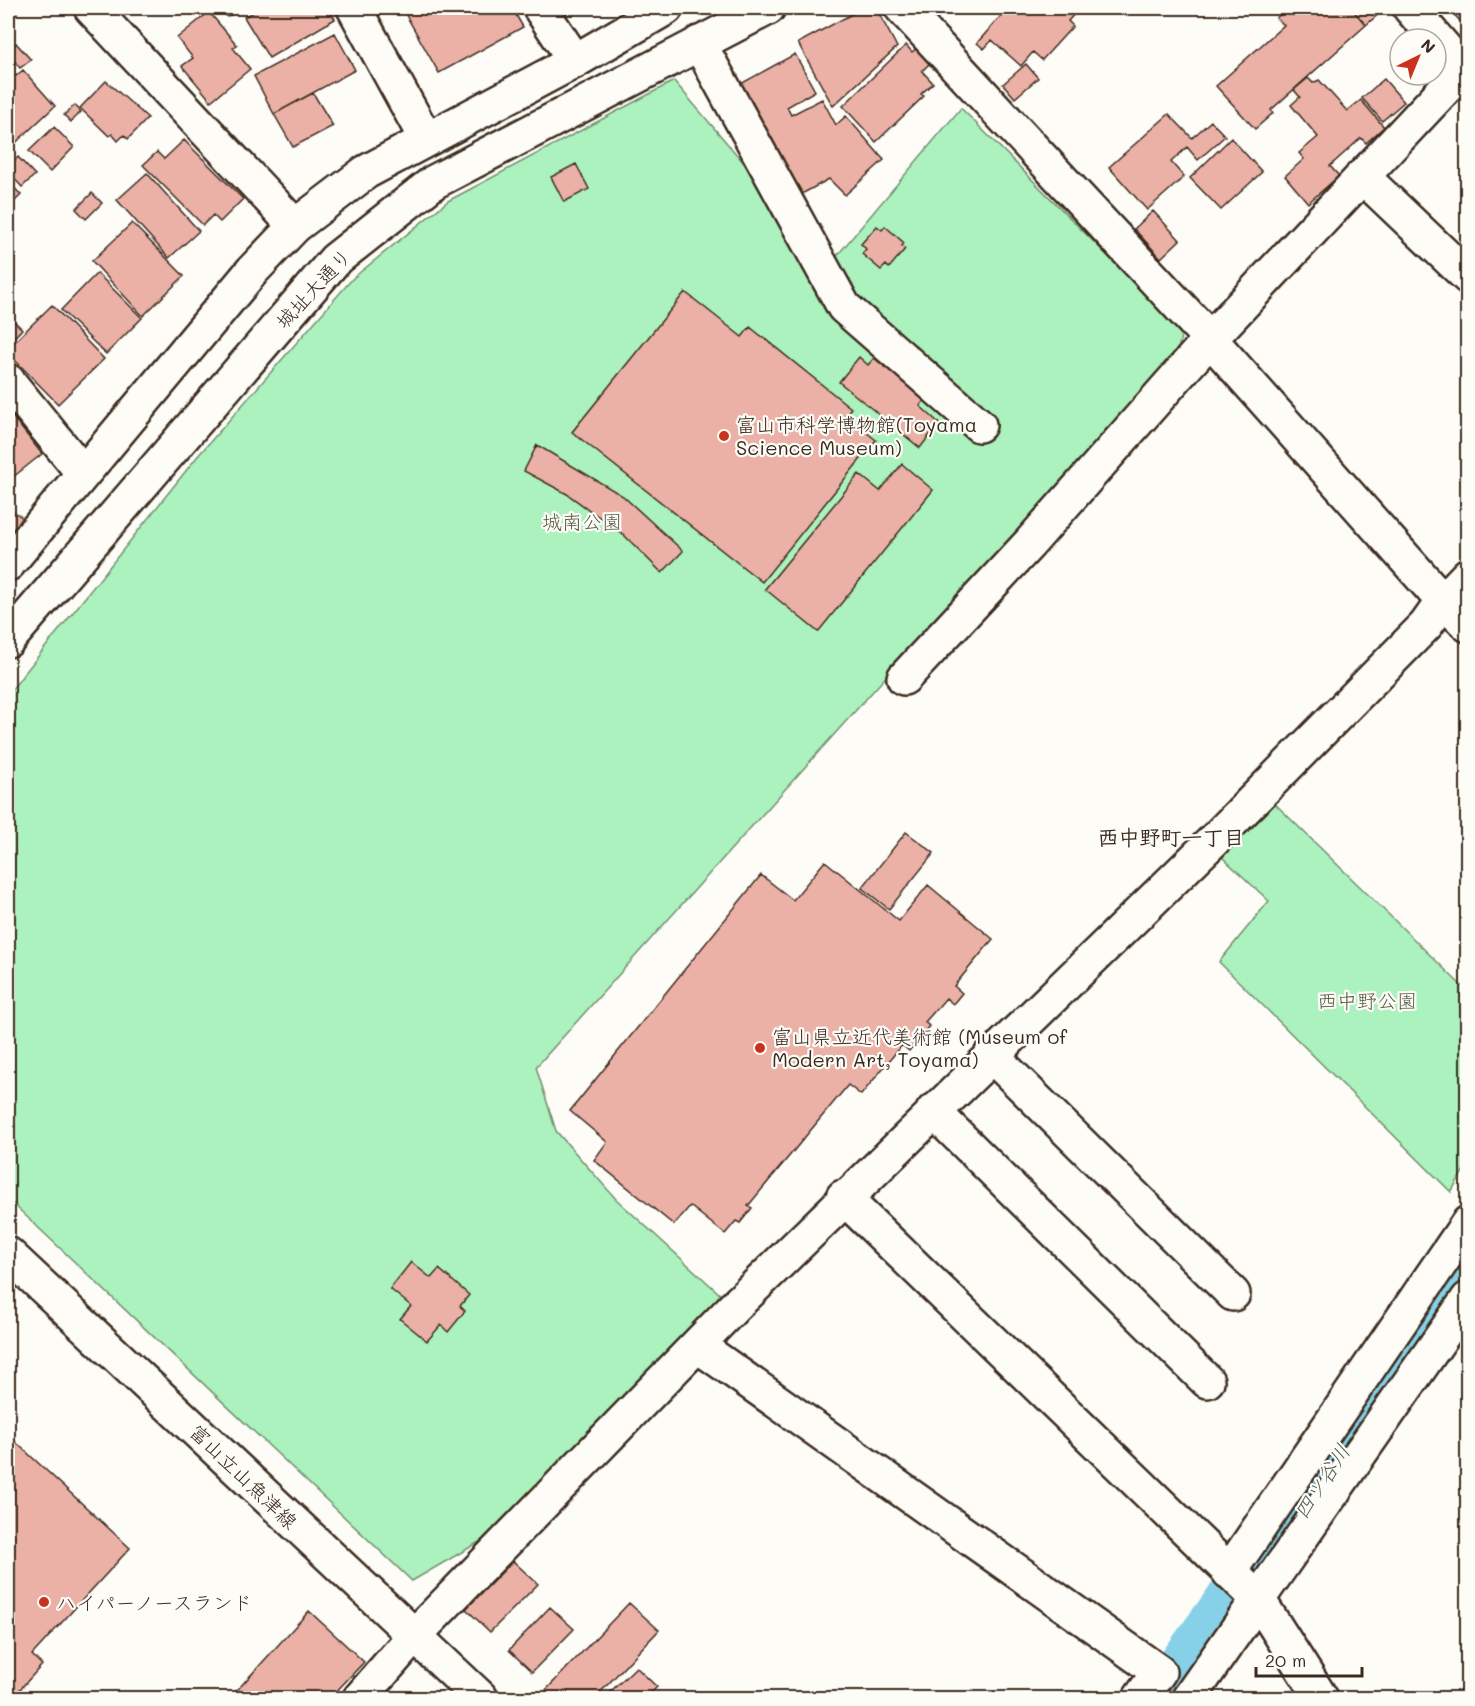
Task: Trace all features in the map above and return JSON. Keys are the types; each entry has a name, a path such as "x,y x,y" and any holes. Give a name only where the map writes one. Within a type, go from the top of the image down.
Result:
{"main road":[{"path":"91,8 295,226"},
{"path":"354,8 426,139"},
{"path":"540,8 575,61"},
{"path":"8,564 253,270 295,226 366,172 575,61 666,8"},
{"name":"城址大通り","path":"8,640 335,260 434,182 768,8"},
{"path":"902,8 1210,339 1443,601 1467,625"},
{"path":"904,678 1029,544 1210,339 1362,176 1466,69 1410,8"},
{"path":"699,43 844,307 979,425"},
{"path":"1362,176 1467,277"},
{"path":"8,381 83,473"},
{"path":"360,1698 413,1637 697,1345 843,1197 1213,841 1426,626 1443,601 1467,575"},
{"path":"991,1055 1233,1294"},
{"path":"933,1112 1207,1381"},
{"path":"843,1197 1258,1599 1321,1698"},
{"path":"1229,1572 1467,1223"},
{"name":"富山立山魚津線","path":"8,1254 413,1637 481,1698"},
{"path":"1189,1698 1467,1299"},
{"path":"697,1345 1159,1672 1140,1698"}],"green space":[{"name":"城南公園","path":"674,81 830,264 961,108 1182,331 1178,351 536,1067 556,1131 616,1199 734,1307 546,1503 412,1581 8,1199 8,694 197,457 353,278 448,201"},
{"name":"西中野公園","path":"1266,795 1467,991 1467,1165 1451,1192 1219,962 1269,901 1209,845"}],"building":[{"path":"8,8 21,8 8,20"},
{"path":"220,8 242,8 227,17"},
{"path":"261,8 328,8 335,19 269,58 244,17"},
{"path":"402,8 512,8 523,27 439,73"},
{"path":"863,8 876,8 897,47 833,106 798,43"},
{"path":"1008,8 1071,8 1076,12 1068,21 1073,26 1042,60 1033,52 1021,66 992,40 984,49 977,43"},
{"path":"1288,8 1351,8 1366,25 1271,110 1273,113 1255,129 1216,86 1284,25 1276,18"},
{"path":"1351,8 1377,8 1381,12 1366,25"},
{"path":"1448,8 1468,8 1468,16 1461,22"},
{"path":"209,12 237,45 233,48 250,69 211,101 182,66 193,58 177,38"},
{"path":"335,33 355,70 274,114 254,76"},
{"path":"16,43 31,60 20,68 8,53"},
{"path":"906,45 912,52 917,48 930,63 922,71 933,83 921,94 924,96 876,142 843,106"},
{"path":"795,54 815,91 787,107 791,115 822,99 836,125 846,116 884,160 845,195 829,179 800,195 737,86"},
{"path":"1026,64 1038,78 1015,98 1003,84"},
{"path":"8,66 16,76 23,70 55,106 8,150"},
{"path":"1308,78 1313,83 1319,80 1347,111 1361,100 1384,127 1366,143 1361,138 1330,166 1339,176 1308,203 1285,176 1304,159 1299,153 1318,137 1291,105 1300,97 1294,90"},
{"path":"1384,79 1388,87 1391,87 1404,102 1382,121 1362,98"},
{"path":"106,81 148,118 128,139 124,135 118,141 112,134 109,136 80,108"},
{"path":"313,93 333,126 293,147 274,114"},
{"path":"75,105 81,112 71,122 64,115"},
{"path":"1169,114 1192,138 1211,121 1225,136 1198,160 1187,147 1171,162 1184,177 1147,210 1109,167"},
{"path":"54,127 74,147 50,172 29,151"},
{"path":"1231,138 1262,172 1221,210 1190,178"},
{"path":"184,140 243,199 220,222 213,215 203,225 143,165 157,152 164,159"},
{"path":"18,157 35,175 22,187 8,172 8,167"},
{"path":"576,164 589,189 564,202 551,177"},
{"path":"147,173 199,231 169,258 117,200"},
{"path":"8,181 21,195 8,208"},
{"path":"92,193 102,203 86,219 76,209"},
{"path":"1153,211 1180,240 1161,258 1134,229"},
{"path":"132,223 184,276 143,316 92,261"},
{"path":"877,226 882,230 885,226 904,243 902,246 905,249 889,268 886,265 881,270 862,254 866,249 861,244"},
{"path":"8,227 14,234 8,240"},
{"path":"97,273 142,318 106,354 61,310"},
{"name":"富山市科学博物館(Toyama Science Museum)","path":"685,292 742,337 750,327 851,408 845,415 876,440 762,582 572,432"},
{"path":"52,305 104,359 58,404 8,353 8,348"},
{"path":"8,315 22,329 8,344"},
{"path":"859,357 868,365 874,358 925,399 920,406 939,423 920,448 839,382"},
{"path":"8,411 42,454 8,481"},
{"path":"537,445 623,496 683,551 662,573 624,535 567,494 524,471"},
{"path":"902,464 933,490 818,632 765,589 859,474 880,491"},
{"path":"13,511 23,518 8,538 8,520"},
{"path":"906,832 934,853 889,909 862,888"},
{"name":"富山県立近代美術館 (Museum of Modern Art, Toyama)","path":"825,861 899,921 928,885 993,939 954,986 962,993 953,1004 946,998 925,1022 929,1026 909,1051 902,1045 861,1095 848,1085 748,1206 752,1208 740,1223 736,1221 725,1234 690,1206 674,1225 594,1160 607,1142 570,1111 761,875 793,900"},
{"path":"411,1262 431,1278 439,1269 469,1295 460,1306 465,1311 448,1332 441,1325 427,1341 400,1319 411,1306 390,1289"},
{"name":"ハイパーノースランド","path":"8,1435 130,1548 32,1655 42,1665 12,1698 8,1698"},
{"path":"513,1561 538,1584 490,1632 466,1609"},
{"path":"629,1603 659,1630 595,1698 555,1698 546,1690"},
{"path":"550,1607 574,1629 532,1672 509,1650"},
{"path":"309,1611 364,1662 330,1698 230,1698"},
{"path":"636,1667 657,1687 646,1698 604,1698"}],"waterway":[{"name":"四ツ谷川","path":"1168,1698 1277,1548 1468,1258"}],"place":[{"name":"富山市科学博物館(Toyama Science Museum)","path":"724,436"},
{"name":"富山県立近代美術館 (Museum of Modern Art, Toyama)","path":"760,1048"},
{"name":"ハイパーノースランド","path":"44,1602"}],"district":[{"name":"西中野町一丁目","path":"1171,836"}]}
